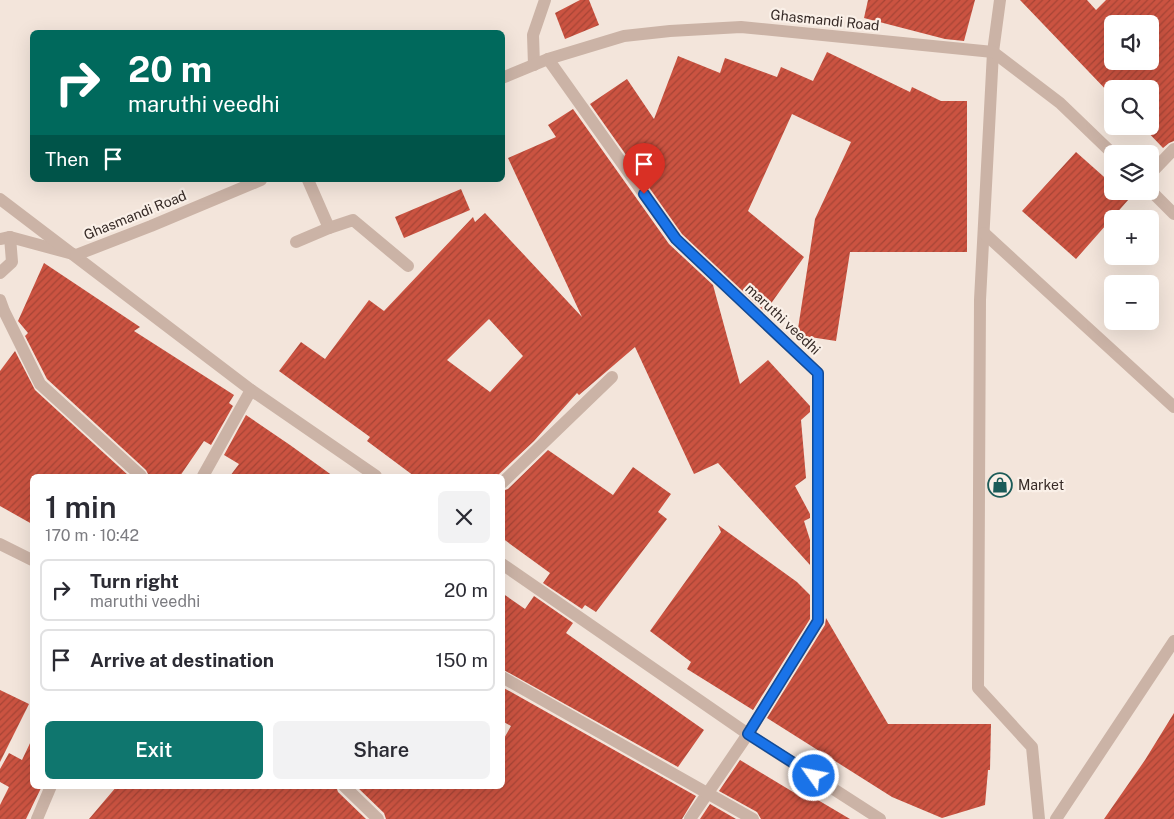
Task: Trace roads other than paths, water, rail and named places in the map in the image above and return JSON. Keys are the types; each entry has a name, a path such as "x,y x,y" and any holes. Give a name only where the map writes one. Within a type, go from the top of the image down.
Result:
{"street":[{"path":"534,65 534,35 545,0"},
{"path":"1000,0 993,52 980,300 978,688 1032,747 1038,819"},
{"name":"Ghasmandi Road","path":"505,77 548,59 624,36 741,27 993,52"},
{"path":"993,52 1060,103 1104,145"},
{"name":"maruthi veedhi","path":"548,59 676,239 818,373 818,621 748,734 690,819"},
{"path":"1159,165 1174,149"},
{"name":"Ghasmandi Road","path":"76,255 256,182"},
{"path":"309,182 329,228"},
{"path":"0,199 251,390 373,474"},
{"path":"1159,199 1174,214"},
{"path":"296,242 353,220 408,266"},
{"path":"984,233 1174,407"},
{"path":"0,273 12,262 5,238 76,255"},
{"path":"0,300 40,384 139,474"},
{"path":"505,480 612,377"},
{"path":"204,474 251,390"},
{"path":"0,544 30,559"},
{"path":"505,566 748,734 880,819"},
{"path":"1056,819 1174,641"},
{"path":"505,679 753,819"},
{"path":"36,819 50,789"},
{"path":"347,789 378,819"}],"place":[{"name":"Market","path":"1000,485"}]}
